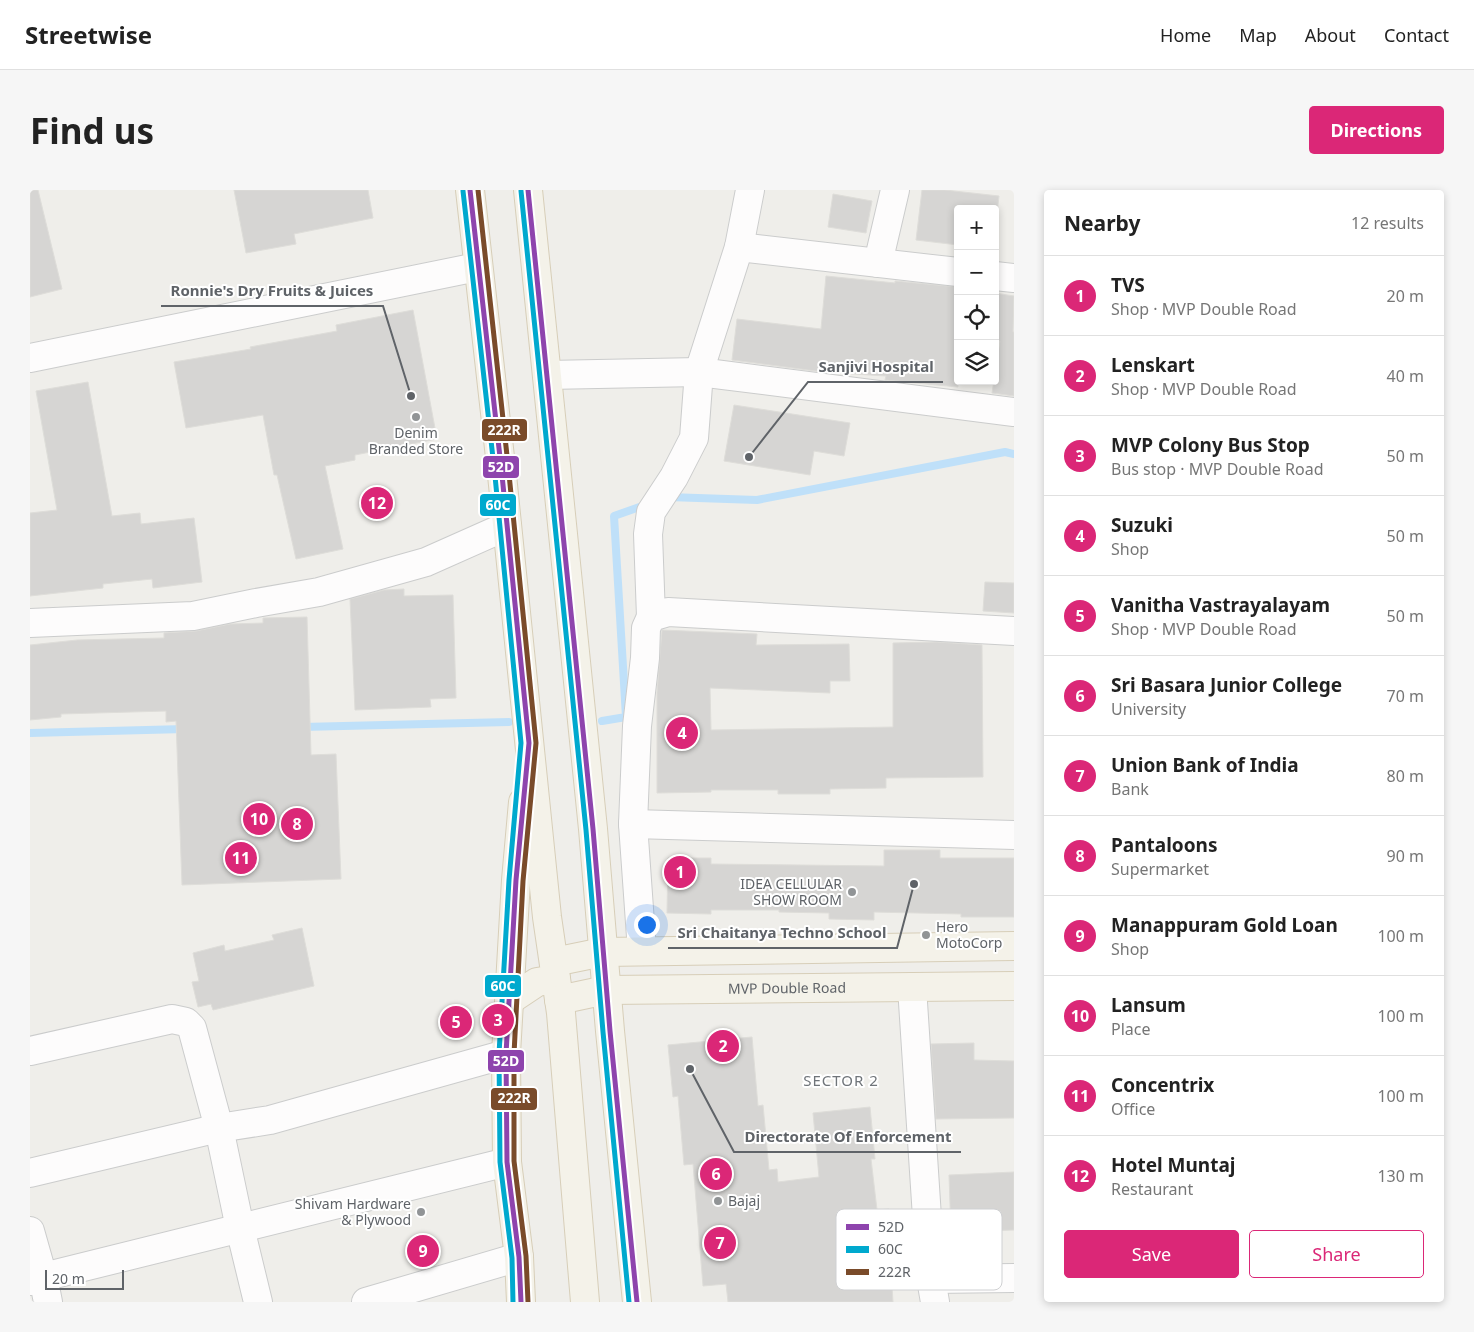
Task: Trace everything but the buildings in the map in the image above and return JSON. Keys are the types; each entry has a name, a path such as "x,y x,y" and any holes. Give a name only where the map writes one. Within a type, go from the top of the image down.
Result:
{"main road":[{"path":"470,190 547,917 556,980 576,1176 585,1302"},
{"path":"528,190 593,829 606,990 637,1302"},
{"path":"521,1302 519,1257 507,1162 506,1054 516,880 529,743"},
{"path":"510,1000 537,982 556,980 603,952 1014,946"},
{"name":"MVP Double Road","path":"556,980 606,990 1014,986"}],"street":[{"path":"642,951 633,824 637,726 645,658 646,628 651,617 648,534 652,512 674,477 694,438 698,372 739,246 750,190"},
{"path":"878,263 895,190"},
{"path":"739,246 954,272"},
{"path":"30,358 477,268"},
{"path":"999,276 1014,278"},
{"path":"546,374 698,372 1014,412"},
{"path":"30,623 193,616 319,592 426,562 507,526"},
{"path":"651,617 668,612 1014,632"},
{"path":"633,824 1014,834"},
{"path":"912,987 927,1209"},
{"path":"30,1052 172,1019 186,1022 192,1028 219,1128 258,1302"},
{"path":"30,1173 219,1128 270,1120 506,1054"},
{"path":"30,1231 40,1287 240,1228 507,1162"},
{"path":"366,1302 519,1257"}],"waterway":[{"path":"668,497 757,500 1005,452 1014,454"},
{"path":"602,721 626,717 614,516 648,504"},
{"path":"302,727 509,722"},
{"path":"30,733 185,729"}],"transit line":[{"name":"52D","path":"470,190 502,475 529,743 516,880 506,1054 507,1162 519,1257 521,1302"},
{"name":"222R","path":"478,190 536,743 523,881 514,1054 514,1161 526,1256 528,1302"},
{"name":"52D","path":"528,190 593,829 610,1031 637,1302"},
{"name":"60C","path":"463,191 495,476 521,743 509,880 499,1054 500,1162 512,1258 513,1302"},
{"name":"60C","path":"521,191 586,830 629,1302"}],"place":[{"name":"Ronnie's Dry Fruits & Juices","path":"411,396"},
{"name":"Denim Branded Store","path":"416,417"},
{"name":"Sanjivi Hospital","path":"749,457"},
{"name":"Hotel Muntaj","path":"377,503"},
{"name":"Suzuki","path":"682,733"},
{"name":"Lansum","path":"259,819"},
{"name":"Pantaloons","path":"297,824"},
{"name":"Concentrix","path":"241,858"},
{"name":"TVS","path":"680,872"},
{"name":"Sri Chaitanya Techno School","path":"914,884"},
{"name":"IDEA CELLULAR SHOW ROOM","path":"852,892"},
{"name":"Hero MotoCorp","path":"926,935"},
{"name":"MVP Colony Bus Stop","path":"498,1020"},
{"name":"Vanitha Vastrayalayam","path":"456,1022"},
{"name":"Lenskart","path":"723,1046"},
{"name":"Directorate Of Enforcement","path":"690,1069"},
{"name":"Sri Basara Junior College","path":"716,1174"},
{"name":"Bajaj","path":"718,1201"},
{"name":"Shivam Hardware & Plywood","path":"421,1212"},
{"name":"Union Bank of India","path":"720,1243"},
{"name":"Manappuram Gold Loan","path":"423,1251"}],"district":[{"name":"SECTOR 2","path":"841,1081"}]}
